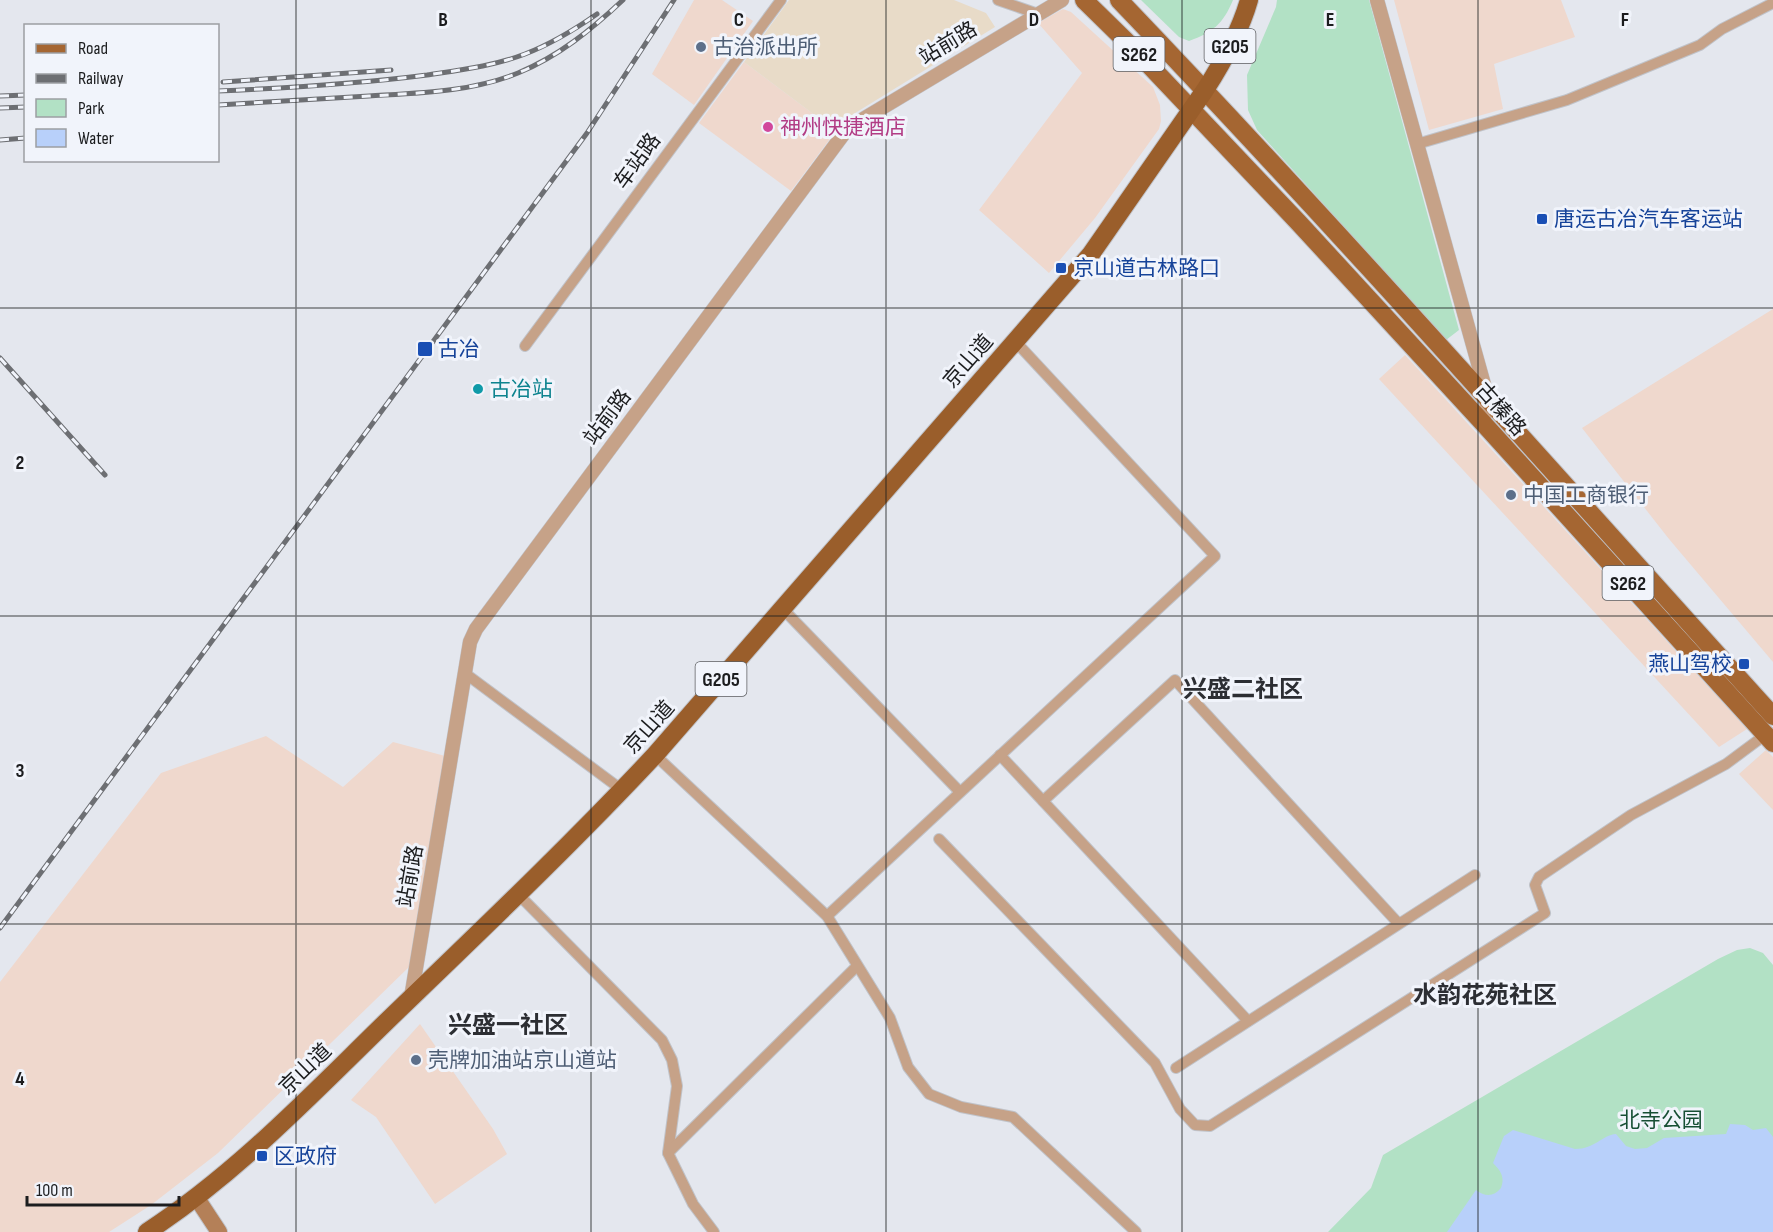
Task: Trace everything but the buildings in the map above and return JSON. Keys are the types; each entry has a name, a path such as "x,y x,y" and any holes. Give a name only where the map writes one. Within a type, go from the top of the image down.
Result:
{"highway":[{"name":"G205","path":"1191,110 1222,64 1250,0"},
{"name":"京山道","path":"147,1232 221,1178 258,1146 595,819 655,755 1091,254 1191,110"}],"main road":[{"name":"S262","path":"1084,0 1191,110"},
{"name":"S262","path":"1119,0 1205,90"},
{"name":"古榛路","path":"1205,90 1488,399 1773,716"},
{"name":"古榛路","path":"1191,110 1298,222 1770,736"},
{"path":"192,1200 207,1232"},
{"path":"192,1200 219,1232"}],"street":[{"name":"车站路","path":"525,346 781,0"},
{"path":"998,0 1038,14"},
{"name":"站前路","path":"411,998 470,642 476,629 845,132 1062,0"},
{"path":"1377,0 1488,399 1483,423"},
{"path":"1417,144 1567,100 1700,45 1722,29 1773,3"},
{"path":"827,916 1215,556 1015,341"},
{"path":"782,608 960,792"},
{"path":"466,674 622,790"},
{"path":"1043,801 1175,680 1398,923"},
{"path":"939,839 1155,1063 1180,1109 1195,1125 1210,1126 1545,913 1535,885 1539,877 1631,815 1726,764 1770,736"},
{"path":"655,755 827,916 890,1018 908,1067 930,1094 961,1107 1013,1116 1136,1232"},
{"path":"1000,755 1248,1021"},
{"path":"1176,1068 1475,874"},
{"path":"518,894 662,1040 672,1060 677,1086 668,1153 693,1204 714,1232"},
{"path":"668,1153 857,966"}],"shaded area":[{"name":"古治派出所","path":"694,0 722,0 753,21 694,105 652,74"},
{"path":"789,0 954,0 986,13 995,27 847,118 836,131 744,62"},
{"path":"1394,0 1561,0 1575,37 1494,64 1503,109 1429,130"},
{"path":"1063,9 1071,12 1153,87 1160,105 1161,121 1159,129 1095,218 1049,273 979,210 1082,73 1038,23"},
{"name":"神州快捷酒店","path":"744,62 836,131 791,191 699,123"},
{"name":"燕山驾校","path":"1773,309 1773,662 1669,539 1582,428"},
{"path":"1405,355 1747,729 1719,747 1379,379"},
{"path":"266,736 343,787 393,742 445,756 409,967 218,1153 151,1205 109,1232 0,1232 0,982 161,773"},
{"path":"1766,750 1773,757 1773,810 1739,774"},
{"path":"420,1024 493,1129 507,1154 435,1204 376,1117 351,1100"}],"green space":[{"path":"1141,0 1233,0 1216,26 1189,41 1179,37"},
{"path":"1277,0 1369,0 1459,330 1446,340 1257,130 1248,110 1247,75"},
{"name":"北寺公园","path":"1750,948 1763,953 1773,965 1773,1232 1328,1232 1371,1188 1383,1155 1718,959 1737,950"}],"water":[{"path":"1730,1124 1745,1125 1753,1130 1766,1128 1773,1137 1773,1232 1447,1232 1476,1190 1489,1195 1501,1188 1503,1181 1501,1174 1493,1163 1504,1136 1513,1130 1575,1149 1588,1147 1616,1134 1626,1146 1635,1149 1647,1148 1664,1138 1726,1134"}],"railway":[{"path":"219,105 426,92 482,84 518,73 547,59 587,32 623,0"},
{"path":"0,928 587,133 674,0"},
{"path":"219,91 375,81 477,67 501,62 535,50 580,26 597,14"},
{"path":"223,82 391,70"},
{"path":"0,96 24,95"},
{"path":"0,108 24,107"},
{"path":"0,140 24,138"},
{"path":"0,358 105,475"}],"place":[{"name":"古治派出所","path":"701,47"},
{"name":"神州快捷酒店","path":"768,127"},
{"name":"唐运古冶汽车客运站","path":"1542,219"},
{"name":"京山道古林路口","path":"1061,268"},
{"name":"古冶","path":"425,349"},
{"name":"古冶站","path":"478,389"},
{"name":"中国工商银行","path":"1511,495"},
{"name":"燕山驾校","path":"1744,664"},
{"name":"壳牌加油站京山道站","path":"416,1060"},
{"name":"区政府","path":"262,1156"}],"district":[{"name":"兴盛二社区","path":"1243,689"},
{"name":"水韵花苑社区","path":"1485,995"},
{"name":"兴盛一社区","path":"508,1025"}]}
